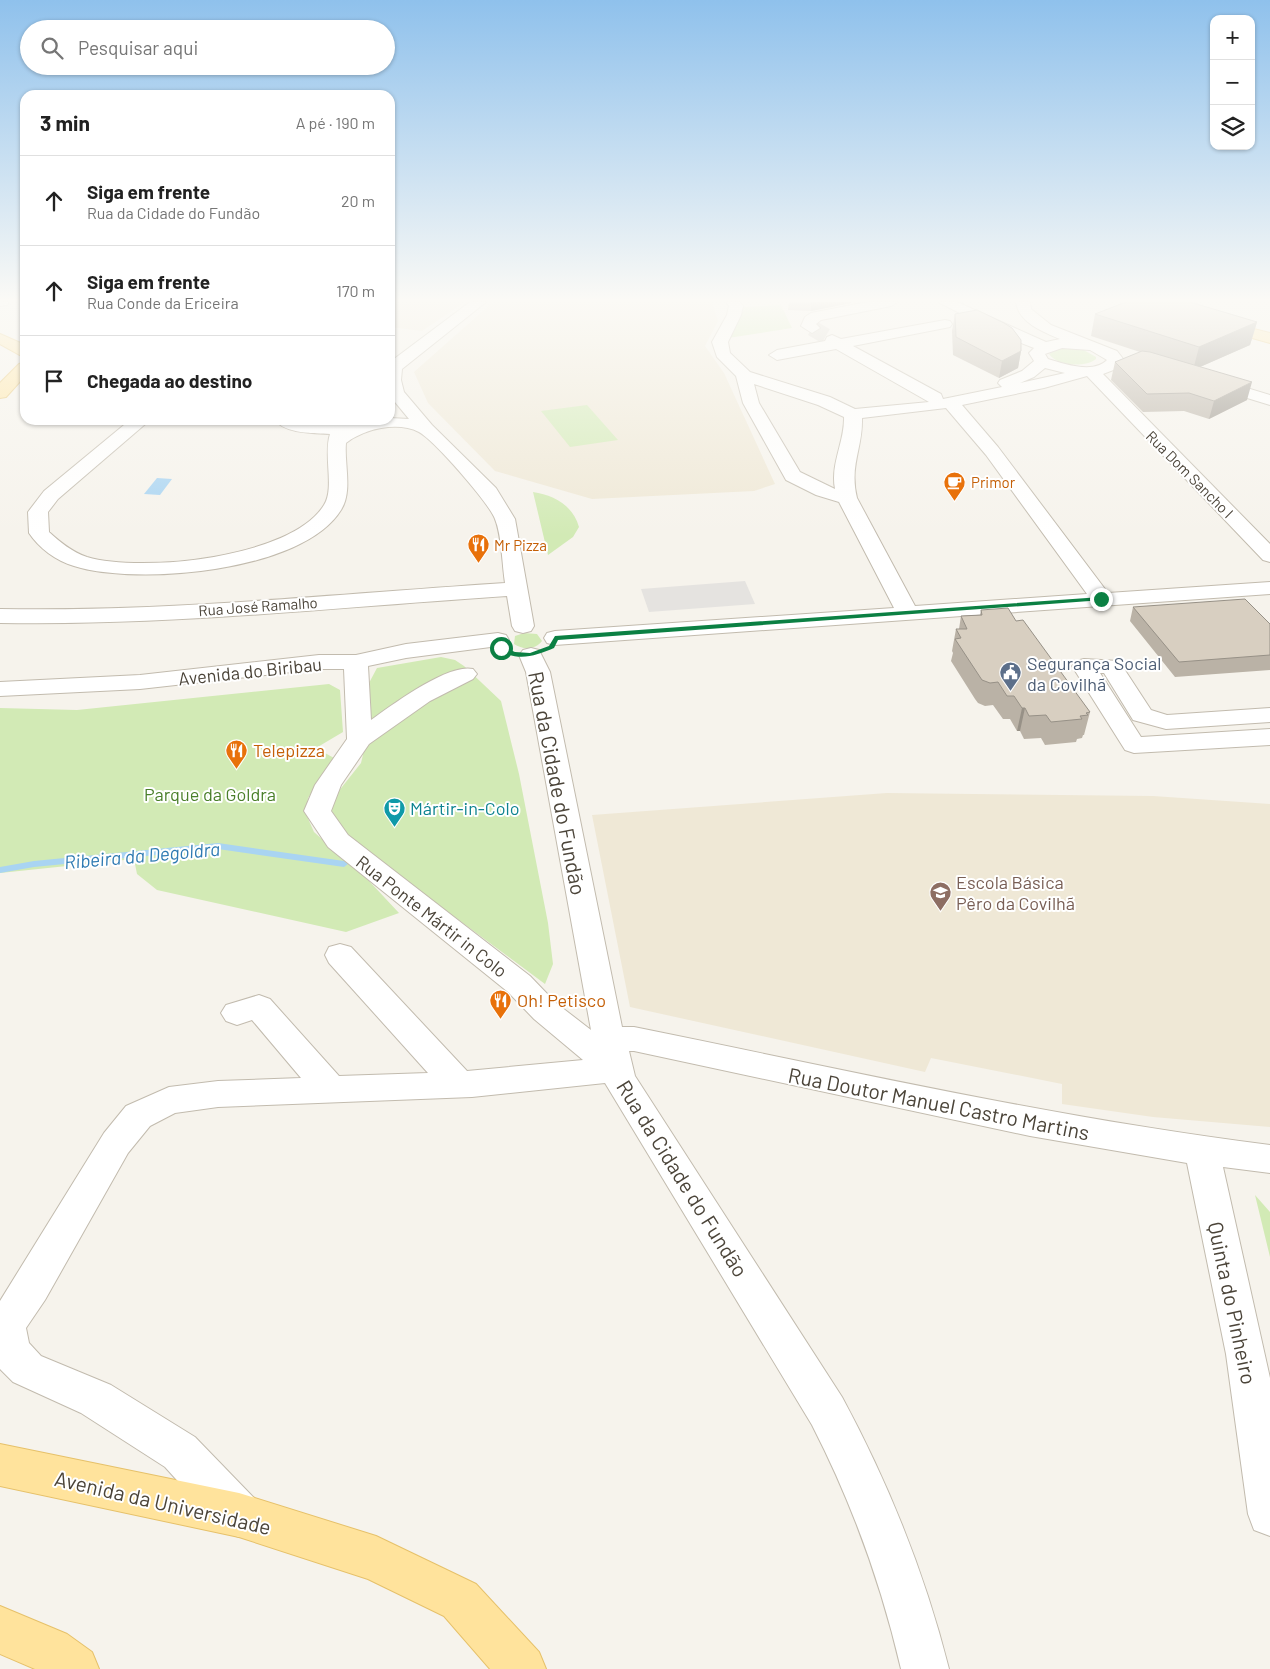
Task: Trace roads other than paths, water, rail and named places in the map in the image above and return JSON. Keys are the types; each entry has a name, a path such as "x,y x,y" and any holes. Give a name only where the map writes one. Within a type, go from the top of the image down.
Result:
{"main road":[{"path":"0,393 13,380"},
{"name":"Avenida da Universidade","path":"0,1465 238,1515 376,1559 460,1600 522,1669"},
{"path":"0,1630 50,1652 75,1669"}],"street":[{"path":"745,380 751,403 794,476 823,491 847,498"},
{"path":"761,380 824,401 853,414 928,407 943,400 1015,380"},
{"path":"906,380 943,400 992,452 1101,599"},
{"path":"943,400 1044,384 1059,380"},
{"name":"Rua Dom Sancho I","path":"1096,380 1270,556"},
{"path":"1203,380 1270,400"},
{"path":"395,387 396,393 426,429 490,492 505,519 523,626"},
{"path":"853,414 855,426 844,459 842,483 847,498 907,612"},
{"path":"395,424 417,425 426,429"},
{"path":"134,425 51,495 38,512 39,533 57,551 84,562 126,570 168,570 222,562 292,540 316,523 332,508 336,491 341,430"},
{"path":"298,425 351,431 377,425"},
{"path":"498,640 506,631 523,626 547,630 555,638 1270,588"},
{"name":"Rua José Ramalho","path":"0,616 55,617 516,589"},
{"name":"Rua da Cidade do Fundão","path":"498,640 498,644 506,652 531,655 552,647 555,638"},
{"name":"Avenida do Biribau","path":"0,689 140,682 319,662 356,662 406,651 498,640"},
{"name":"Rua da Cidade do Fundão","path":"531,655 538,672 586,927 619,1078 842,1438 884,1532 917,1636 925,1669"},
{"path":"354,749 356,662"},
{"path":"1270,716 1166,722 1142,715 1111,666 1084,666 1134,745 1270,737"},
{"name":"Rua Ponte Mártir in Colo","path":"464,674 421,696 354,749 328,785 317,811 338,841 390,884 519,984 558,1022 613,1054"},
{"path":"340,955 458,1084"},
{"path":"237,1013 259,1007 330,1090"},
{"name":"Rua Doutor Manuel Castro Martins","path":"238,1515 180,1452 96,1399 27,1369 10,1351 6,1325 31,1288 116,1143 138,1116 169,1100 218,1094 458,1084 613,1054 634,1039 1018,1120 1202,1152 1270,1159"},
{"name":"Quinta do Pinheiro","path":"1202,1152 1246,1354 1270,1514"}],"water":[{"path":"157,478 172,479 160,495 144,494"}],"waterway":[{"name":"Ribeira da Degoldra","path":"0,870 34,864 218,846 344,864"}],"place":[{"name":"Primor","path":"955,501"},
{"name":"Mr Pizza","path":"478,564"},
{"name":"Segurança Social da Covilhã","path":"1011,692"},
{"name":"Telepizza","path":"237,769"},
{"name":"Mártir-in-Colo","path":"394,827"},
{"name":"Escola Básica Pêro da Covilhã","path":"940,911"},
{"name":"Oh! Petisco","path":"501,1019"}],"park label":[{"name":"Parque da Goldra","path":"210,794"}]}
